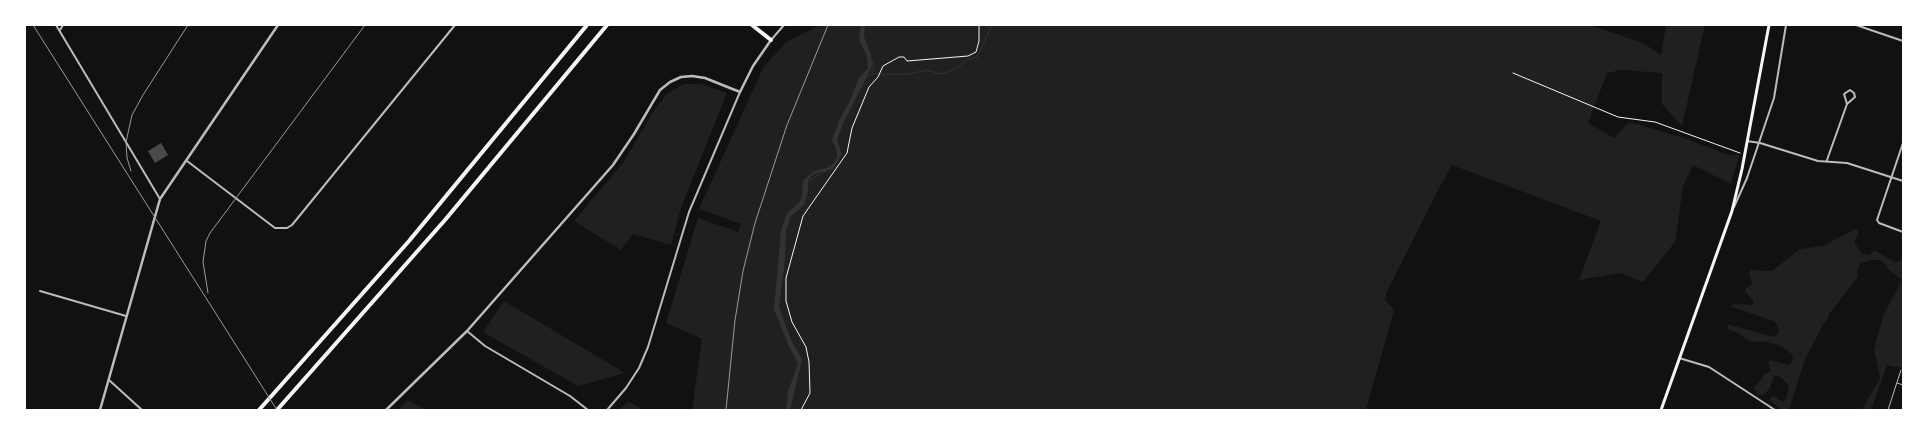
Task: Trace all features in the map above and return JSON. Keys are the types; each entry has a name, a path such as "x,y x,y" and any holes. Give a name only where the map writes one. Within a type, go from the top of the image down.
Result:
{"highway":[{"path":"258,410 404,246 586,25"},
{"path":"277,410 445,220 609,25"},
{"path":"752,25 771,40"}],"main road":[{"path":"1661,410 1732,211 1745,154 1769,25"}],"street":[{"path":"56,25 160,199"},
{"path":"60,30 63,25"},
{"path":"100,410 160,199 278,25"},
{"path":"187,161 275,228 287,228 455,25"},
{"path":"607,410 626,388 639,368 648,347 689,212 740,92 758,58 784,25"},
{"path":"1732,211 1760,143 1779,77 1786,25"},
{"path":"1856,25 1903,41"},
{"path":"386,410 467,331 613,165 660,90 675,80 692,76 705,78 740,92"},
{"path":"1827,160 1847,104 1855,97 1853,91 1850,90 1844,94 1847,104"},
{"path":"1747,141 1760,143 1818,161 1827,160 1847,163 1903,181"},
{"path":"1903,143 1878,220 1879,223 1903,232"},
{"path":"40,291 126,316"},
{"path":"467,331 485,346 570,396 588,410"},
{"path":"1680,358 1709,367 1775,410"},
{"path":"109,380 142,410"}],"lane":[{"path":"1888,410 1901,370"},
{"path":"1897,383 1903,385"}],"path":[{"path":"801,410 810,393 809,362 806,347 792,322 786,301 786,278 803,216 847,153 852,128 869,87 878,78 883,66 898,57 904,57 907,61 968,56 976,52 979,42 979,25"},
{"path":"1513,73 1618,117 1655,122 1745,154"}],"shaded area":[{"path":"821,25 1590,25 1643,43 1661,55 1666,25 1705,25 1682,126 1662,104 1662,73 1621,70 1607,73 1588,123 1614,138 1629,122 1684,138 1728,155 1739,155 1731,184 1693,165 1683,186 1675,242 1643,282 1620,273 1579,280 1601,221 1452,165 1387,291 1385,300 1394,310 1366,410 692,410 702,339 666,323 698,218 738,232 741,224 699,209 763,68 786,42"},
{"path":"861,25 865,25 864,36 872,65 844,121 837,140 842,154 833,169 813,174 808,180 808,192 804,205 791,216 786,230 785,258 779,307 792,342 802,359 790,410 786,410 788,392 798,364 774,309 781,231 787,213 799,203 802,197 803,181 814,171 833,164 837,157 836,148 832,140 859,78 868,68 867,56 859,39"},
{"path":"684,84 701,84 727,93 681,208 671,245 633,234 621,250 574,221 623,163 656,107 668,93"},
{"path":"1855,229 1859,233 1854,243 1863,254 1870,255 1873,251 1876,251 1896,263 1903,258 1903,368 1887,365 1871,410 1862,410 1880,378 1874,350 1883,316 1902,280 1880,260 1861,263 1857,270 1858,277 1829,314 1805,359 1789,410 1782,410 1769,400 1774,395 1783,402 1786,399 1789,386 1781,377 1774,376 1770,388 1763,395 1757,394 1754,388 1765,374 1771,371 1768,364 1770,360 1789,365 1793,360 1792,354 1779,345 1763,341 1750,342 1738,333 1728,329 1728,325 1730,325 1774,337 1779,332 1779,328 1774,321 1732,307 1732,304 1753,305 1753,300 1745,292 1746,288 1752,284 1749,273 1751,270 1772,271 1800,249 1823,246"},
{"path":"504,301 625,373 578,386 483,332"},
{"path":"407,400 427,410 398,410"},
{"path":"628,401 643,410 619,410"}],"building":[{"path":"161,143 168,155 155,163 148,151"}],"waterway":[{"path":"872,74 910,74 926,70 941,74 956,69 968,59 977,57 992,25"},
{"path":"871,59 874,66 872,74"},
{"path":"866,78 872,74"},
{"path":"847,115 854,101"},
{"path":"808,182 826,171"},
{"path":"781,281 784,268"}],"railway":[{"path":"33,25 277,410"},
{"path":"131,171 127,158 126,142 132,115 188,25"},
{"path":"208,293 203,262 206,241 210,233 365,25"},
{"path":"726,410 735,320 743,271 755,223 787,125 828,25"}]}
